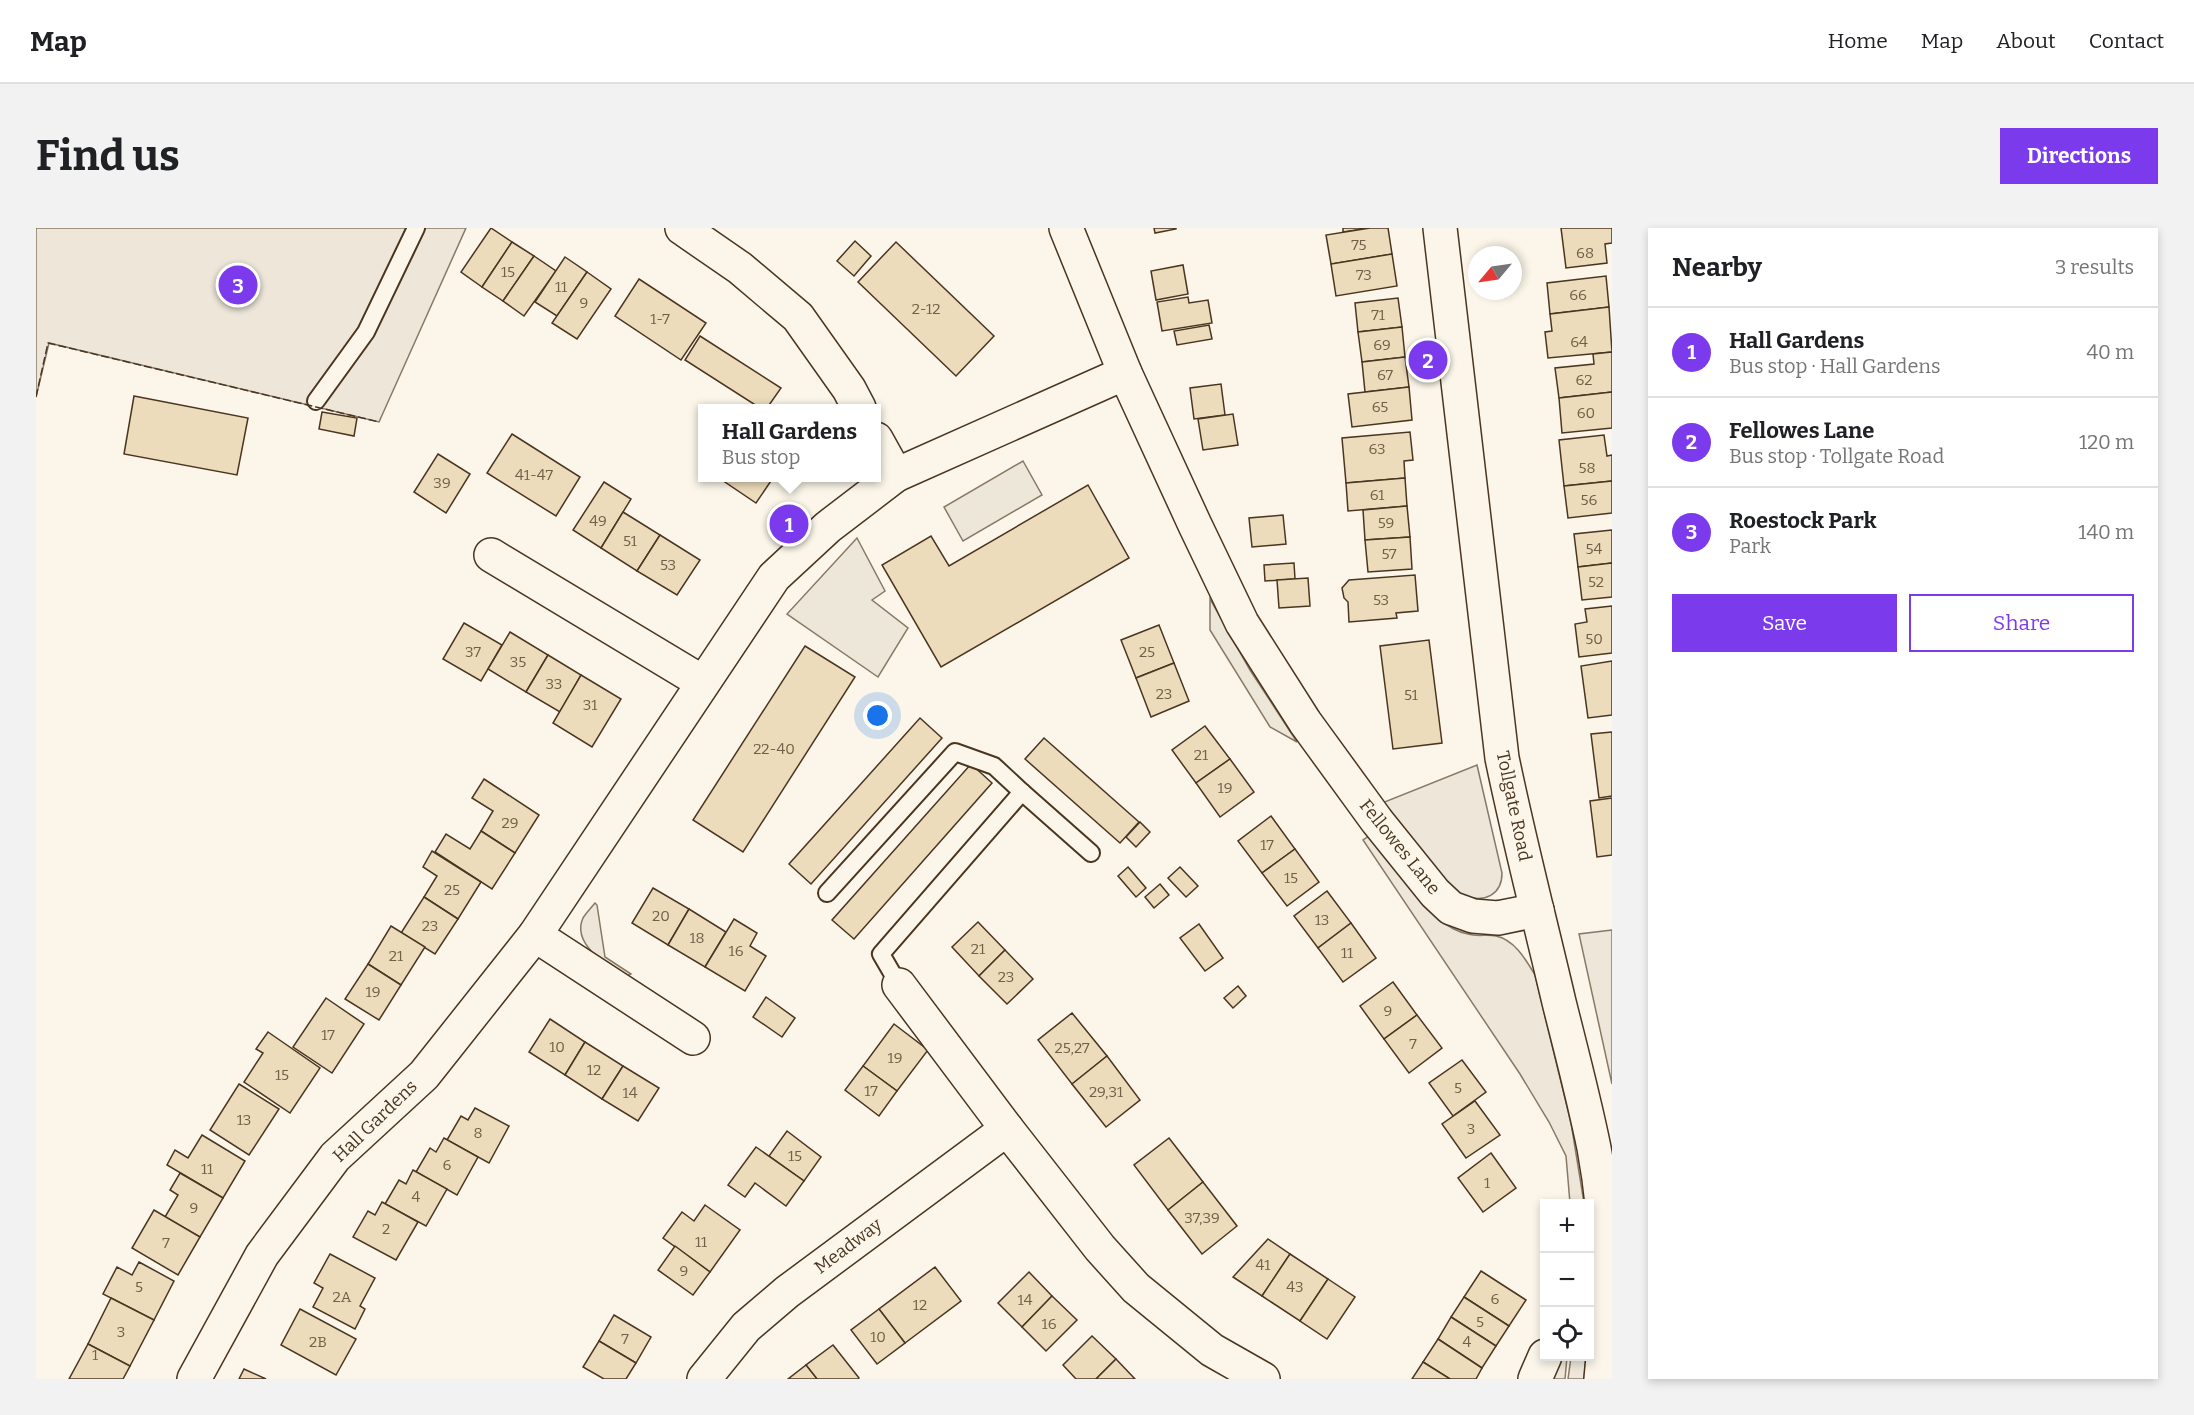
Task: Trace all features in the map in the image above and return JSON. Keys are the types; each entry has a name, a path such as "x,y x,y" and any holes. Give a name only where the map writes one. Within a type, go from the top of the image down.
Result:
{"street":[{"path":"682,228 740,268 798,317 849,389 857,404"},
{"name":"Fellowes Lane","path":"1066,228 1125,373 1242,623 1305,722 1434,893 1451,908 1473,916 1498,918 1537,910"},
{"name":"Tollgate Road","path":"1440,228 1503,758 1518,834 1583,1096 1595,1160 1605,1254 1606,1311 1601,1379"},
{"name":"Hall Gardens","path":"194,1379 262,1256 335,1157 424,1075 535,935 774,577 828,527 896,476 1125,373"},
{"path":"881,448 896,476"},
{"path":"491,555 702,682"},
{"path":"535,935 693,1038"},
{"path":"899,985 1100,1248 1136,1288 1212,1350 1263,1379"},
{"name":"Meadway","path":"704,1379 746,1327 787,1292 1007,1129"},
{"path":"1535,1379 1543,1361"}],"lane":[{"path":"316,401 366,332 416,228"},
{"path":"827,893 955,752 994,766 1091,853"},
{"path":"899,985 881,954 1022,792"}],"shaded area":[{"path":"36,228 466,228 379,422 49,343 36,397"},
{"path":"1023,461 1042,495 963,541 944,507"},
{"path":"857,538 885,591 872,600 908,628 878,677 787,614"},
{"path":"1210,599 1250,670 1297,742 1270,727 1210,630"},
{"path":"1477,765 1502,873 1499,887 1485,898 1463,895 1449,884 1382,803"},
{"path":"1369,836 1439,920 1464,933 1503,938 1519,951 1528,963 1535,975 1571,1123 1583,1199 1570,1199 1566,1156 1549,1122 1520,1074 1363,840"},
{"path":"595,903 605,957 631,974 625,977 593,953 582,937 583,918"},
{"path":"1612,930 1612,1084 1579,934"},
{"path":"1559,1361 1567,1361 1565,1379 1548,1379"},
{"path":"1570,1361 1586,1361 1584,1379 1568,1379"}],"building":[{"path":"491,228 512,242 482,287 461,272"},
{"path":"1154,228 1176,228 1176,229 1155,233"},
{"path":"1343,228 1370,228 1343,232"},
{"path":"1370,228 1388,228 1392,254 1331,264 1326,235"},
{"path":"1561,228 1612,228 1612,243 1605,244 1607,263 1566,268"},
{"path":"855,241 871,256 854,276 837,261"},
{"path":"512,242 534,256 503,301 482,287"},
{"path":"896,242 994,336 956,376 858,282"},
{"path":"1392,254 1397,286 1336,296 1331,264"},
{"path":"534,256 556,271 524,316 503,301"},
{"path":"565,257 587,272 557,316 535,302"},
{"path":"1183,265 1188,294 1156,300 1151,271"},
{"path":"587,272 611,289 577,339 552,323"},
{"path":"1606,276 1609,307 1550,314 1547,283"},
{"path":"639,279 706,323 681,360 615,316"},
{"path":"1188,297 1189,303 1208,300 1212,323 1162,331 1157,302"},
{"path":"1398,298 1402,327 1358,332 1355,303"},
{"path":"1609,307 1612,352 1548,358 1545,332 1552,331 1550,314"},
{"path":"1209,325 1212,339 1177,345 1174,331"},
{"path":"1402,327 1405,357 1362,362 1358,332"},
{"path":"700,336 781,388 770,404 754,404 685,360"},
{"path":"1612,352 1612,392 1559,398 1555,368 1594,364 1593,354"},
{"path":"1405,357 1409,387 1365,392 1362,362"},
{"path":"1221,384 1225,415 1194,419 1190,388"},
{"path":"1409,387 1412,420 1352,427 1348,394"},
{"path":"1612,392 1612,428 1562,433 1559,398"},
{"path":"134,396 248,418 237,475 124,454"},
{"path":"322,412 357,418 354,436 319,429"},
{"path":"1233,414 1238,445 1203,450 1198,419"},
{"path":"1410,432 1413,460 1404,461 1405,478 1346,483 1342,438"},
{"path":"512,434 580,477 556,516 487,473"},
{"path":"1604,435 1607,456 1612,455 1612,481 1564,486 1559,440"},
{"path":"438,454 470,474 446,513 414,492"},
{"path":"1405,478 1407,506 1348,511 1346,483"},
{"path":"1612,481 1612,513 1568,518 1564,486"},
{"path":"604,482 631,499 601,548 573,530"},
{"path":"725,482 770,482 756,503"},
{"path":"1088,485 1129,558 941,667 882,565 931,536 949,566"},
{"path":"1407,506 1410,537 1365,540 1363,510"},
{"path":"623,512 660,535 637,571 601,548"},
{"path":"1283,515 1286,544 1252,547 1249,518"},
{"path":"1612,530 1612,563 1578,567 1574,534"},
{"path":"660,535 700,560 677,595 637,571"},
{"path":"1410,537 1412,569 1368,572 1365,540"},
{"path":"1294,563 1295,579 1265,581 1264,565"},
{"path":"1612,563 1612,597 1582,600 1578,567"},
{"path":"1415,575 1418,611 1396,613 1397,618 1349,622 1348,602 1344,598 1342,588 1349,580"},
{"path":"1308,578 1310,606 1279,608 1277,580"},
{"path":"1612,606 1612,653 1579,657 1575,624 1587,622 1585,609"},
{"path":"464,623 502,645 481,681 443,659"},
{"path":"1159,625 1174,663 1136,678 1121,640"},
{"path":"510,632 548,655 526,692 488,669"},
{"path":"1429,640 1442,743 1393,749 1380,646"},
{"path":"805,646 855,677 743,852 693,820"},
{"path":"548,655 581,675 560,712 526,692"},
{"path":"1612,661 1612,715 1588,718 1581,666"},
{"path":"1174,663 1189,701 1151,717 1136,678"},
{"path":"581,675 621,699 592,747 553,723"},
{"path":"920,718 942,738 811,884 789,864"},
{"path":"1205,726 1230,759 1196,783 1172,750"},
{"path":"1612,732 1612,796 1599,798 1591,734"},
{"path":"1044,738 1139,822 1120,843 1025,759"},
{"path":"1230,759 1254,792 1220,817 1196,783"},
{"path":"971,764 992,783 854,939 832,920"},
{"path":"484,779 539,815 515,853 481,831 493,811 472,798"},
{"path":"1612,798 1612,855 1597,857 1590,801"},
{"path":"1271,816 1295,849 1262,873 1238,841"},
{"path":"1140,822 1150,832 1136,847 1126,837"},
{"path":"481,831 515,853 492,889 435,852 446,834 470,849"},
{"path":"1295,849 1319,882 1287,906 1262,873"},
{"path":"432,851 481,882 458,919 424,897 437,876 423,867"},
{"path":"1128,867 1146,888 1136,897 1118,876"},
{"path":"1180,867 1198,886 1186,897 1168,878"},
{"path":"1160,884 1169,895 1154,908 1145,897"},
{"path":"653,888 689,909 668,945 632,923"},
{"path":"1327,891 1351,923 1318,948 1294,916"},
{"path":"424,897 458,919 435,954 401,933"},
{"path":"689,909 726,932 705,967 668,945"},
{"path":"734,919 757,933 750,946 766,956 745,991 705,967"},
{"path":"978,922 1005,950 979,976 952,947"},
{"path":"1351,923 1376,958 1343,982 1318,948"},
{"path":"1199,924 1223,958 1205,971 1180,938"},
{"path":"391,926 425,947 401,985 368,964"},
{"path":"1005,950 1033,979 1007,1004 979,976"},
{"path":"368,964 401,985 379,1020 345,999"},
{"path":"1393,982 1417,1015 1384,1039 1360,1006"},
{"path":"1238,986 1246,996 1233,1008 1224,998"},
{"path":"766,997 795,1018 782,1037 753,1017"},
{"path":"326,998 364,1024 332,1073 293,1047"},
{"path":"1072,1013 1107,1056 1072,1084 1038,1040"},
{"path":"1417,1015 1442,1048 1409,1073 1384,1039"},
{"path":"550,1019 585,1042 565,1075 529,1052"},
{"path":"894,1024 928,1050 897,1091 863,1066"},
{"path":"268,1032 320,1068 290,1113 244,1082 263,1053 256,1049"},
{"path":"585,1042 623,1066 602,1099 565,1075"},
{"path":"1107,1056 1140,1100 1106,1127 1072,1084"},
{"path":"1462,1060 1486,1092 1453,1116 1429,1083"},
{"path":"623,1066 659,1088 638,1121 602,1099"},
{"path":"863,1066 897,1091 879,1116 845,1090"},
{"path":"239,1084 279,1109 249,1155 210,1130"},
{"path":"1475,1101 1500,1135 1466,1158 1442,1124"},
{"path":"475,1108 509,1126 489,1163 447,1140 461,1116 468,1120"},
{"path":"787,1131 821,1157 804,1181 769,1156"},
{"path":"202,1135 245,1161 223,1198 167,1165 175,1150 188,1158"},
{"path":"444,1138 478,1157 457,1195 416,1172 430,1148 436,1152"},
{"path":"1169,1138 1203,1182 1168,1210 1134,1165"},
{"path":"756,1147 804,1181 786,1206 755,1183 745,1197 728,1185"},
{"path":"1491,1153 1516,1188 1483,1212 1458,1178"},
{"path":"413,1170 447,1189 426,1226 385,1204 399,1180 406,1184"},
{"path":"180,1173 223,1198 200,1237 165,1217 178,1195 170,1190"},
{"path":"1203,1182 1237,1226 1202,1254 1168,1210"},
{"path":"382,1202 418,1222 396,1260 353,1237 368,1211 375,1215"},
{"path":"705,1205 740,1230 710,1272 663,1238 682,1212 694,1221"},
{"path":"154,1210 200,1237 178,1275 132,1248"},
{"path":"1268,1239 1290,1254 1262,1296 1233,1277"},
{"path":"675,1246 710,1272 693,1295 658,1270"},
{"path":"330,1254 375,1278 360,1306 365,1309 355,1329 313,1307 323,1288 314,1283"},
{"path":"1290,1254 1328,1279 1300,1321 1262,1296"},
{"path":"139,1262 174,1281 154,1320 103,1294 117,1267 132,1275"},
{"path":"935,1267 961,1301 905,1343 879,1309"},
{"path":"1481,1271 1526,1300 1509,1326 1464,1297"},
{"path":"1029,1272 1052,1296 1022,1327 998,1303"},
{"path":"1328,1279 1355,1297 1327,1339 1300,1321"},
{"path":"1052,1296 1077,1320 1046,1351 1022,1327"},
{"path":"1464,1297 1509,1326 1496,1346 1451,1317"},
{"path":"111,1298 154,1320 130,1366 88,1344"},
{"path":"300,1309 356,1339 336,1375 281,1345"},
{"path":"879,1309 905,1343 877,1364 851,1330"},
{"path":"614,1315 651,1337 636,1363 599,1341"},
{"path":"1451,1317 1496,1346 1482,1368 1438,1339"},
{"path":"1092,1336 1116,1359 1096,1379 1076,1379 1063,1365"},
{"path":"1438,1339 1482,1368 1476,1379 1450,1379 1423,1362"},
{"path":"599,1341 636,1363 626,1379 604,1379 583,1367"},
{"path":"88,1344 130,1366 123,1379 69,1379"},
{"path":"833,1345 858,1379 817,1379 806,1365"},
{"path":"1116,1359 1135,1379 1096,1379"},
{"path":"1423,1362 1450,1379 1412,1379"},
{"path":"806,1365 817,1379 788,1379"},
{"path":"244,1369 266,1379 239,1379"}],"fence":[{"path":"36,397 48,343 379,422"}],"place":[{"name":"Roestock Park","path":"238,285"},
{"name":"Fellowes Lane","path":"1428,360"},
{"name":"Hall Gardens","path":"789,524"}]}
